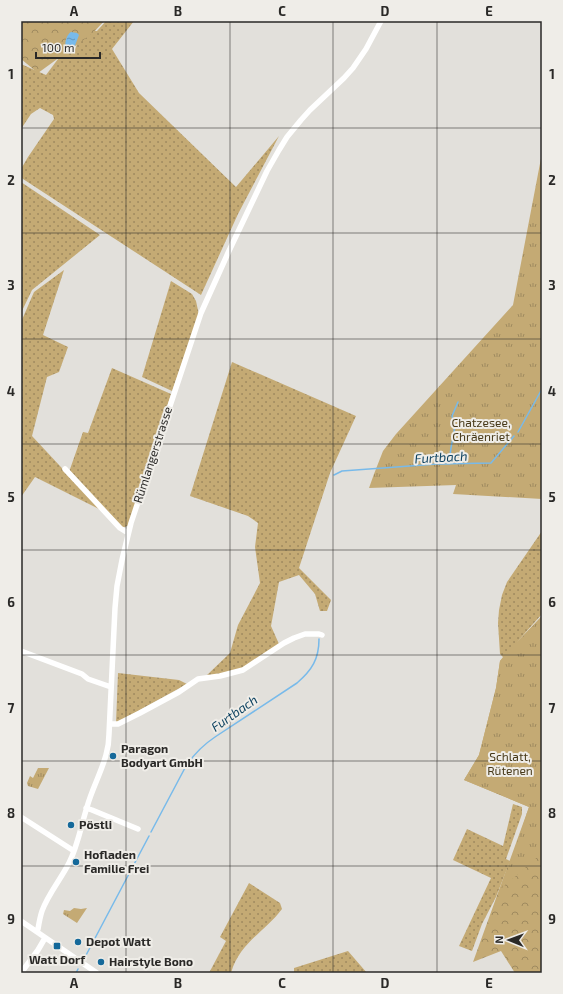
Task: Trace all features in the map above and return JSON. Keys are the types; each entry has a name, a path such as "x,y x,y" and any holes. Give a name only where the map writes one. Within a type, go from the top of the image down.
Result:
{"street":[{"name":"Rümlangerstrasse","path":"37,932 45,903 74,851 86,808 106,757 109,744 117,586 122,560 128,533 201,313 267,171 287,137 310,110 344,78 360,58 381,21"},
{"path":"65,469 120,528 128,533"},
{"path":"110,724 118,724 140,713 179,692 198,679 220,676 242,670 294,638 305,634 322,635"},
{"path":"21,651 80,674 88,679 111,686"},
{"path":"86,808 138,829"},
{"path":"21,817 74,851"},
{"path":"21,922 97,973"},
{"path":"21,973 45,938"}],"green space":[{"path":"21,21 104,21 93,33 38,73 21,59"},
{"path":"106,21 134,21 112,49 139,93 236,187 279,136 238,214 201,295 21,177 21,169 54,119 53,115 40,108 31,114 21,129 21,64 46,75 64,51 74,52 82,31 97,31"},
{"name":"Chatzesee, Chräenriet","path":"542,153 542,499 453,494 456,485 369,488 383,451 396,434 513,305"},
{"path":"21,182 100,235 32,290 21,313"},
{"path":"64,270 43,335 68,347 59,372 47,377 32,436 101,510 35,477 21,497 21,322 34,292"},
{"path":"171,281 192,294 196,301 199,315 172,391 142,377"},
{"path":"232,362 356,416 330,473 299,568 331,600 327,611 320,611 315,594 299,575 279,582 271,626 279,644 241,669 220,675 206,676 230,653 238,625 260,583 255,547 258,523 248,516 190,496"},
{"path":"112,368 171,394 129,525 125,527 122,527 69,472 83,432 88,433"},
{"path":"542,531 542,614 517,642 542,616 542,674 500,661 503,657 500,654 498,623 502,595 507,582"},
{"name":"Schlatt, Rütenen","path":"542,616 542,853 502,888 529,807 464,780 479,755 496,688 500,661"},
{"name":"Schlatt, Rütenen","path":"500,661 542,728 542,973 515,973 501,951 473,962 529,807 464,780 479,755 496,688"},
{"path":"118,673 179,680 187,684 116,723"},
{"path":"38,768 49,768 38,789 28,786 27,783 30,776 33,778"},
{"path":"513,804 522,807 522,814 506,859 510,861 496,897 482,924 472,951 459,946 491,878 453,860 467,829 503,846"},
{"path":"249,883 280,903 282,909 240,953 231,973 209,973 226,941 220,937"},
{"path":"74,908 87,908 77,923 63,914 64,910 70,911"},
{"path":"348,951 367,973 294,973 294,968"}],"water":[{"path":"71,32 79,35 74,48 71,49 66,47 65,43"}],"waterway":[{"name":"Furtbach","path":"518,432 542,389"},
{"path":"450,464 450,452 454,432 452,416 458,402"},
{"name":"Furtbach","path":"334,475 342,471 437,464 491,463 514,436"},
{"name":"Furtbach","path":"151,832 186,766 196,754 211,740 297,683 314,664 318,652 319,639"},
{"name":"Furtbach","path":"84,959 149,836"},
{"name":"Furtbach","path":"76,973 78,969"}],"place":[{"name":"Paragon Bodyart GmbH","path":"113,756"},
{"name":"Pöstli","path":"71,825"},
{"name":"Hofladen Familie Frei","path":"76,862"},
{"name":"Depot Watt","path":"78,942"},
{"name":"Watt Dorf","path":"57,946"},
{"name":"Hairstyle Bono","path":"101,962"}]}
